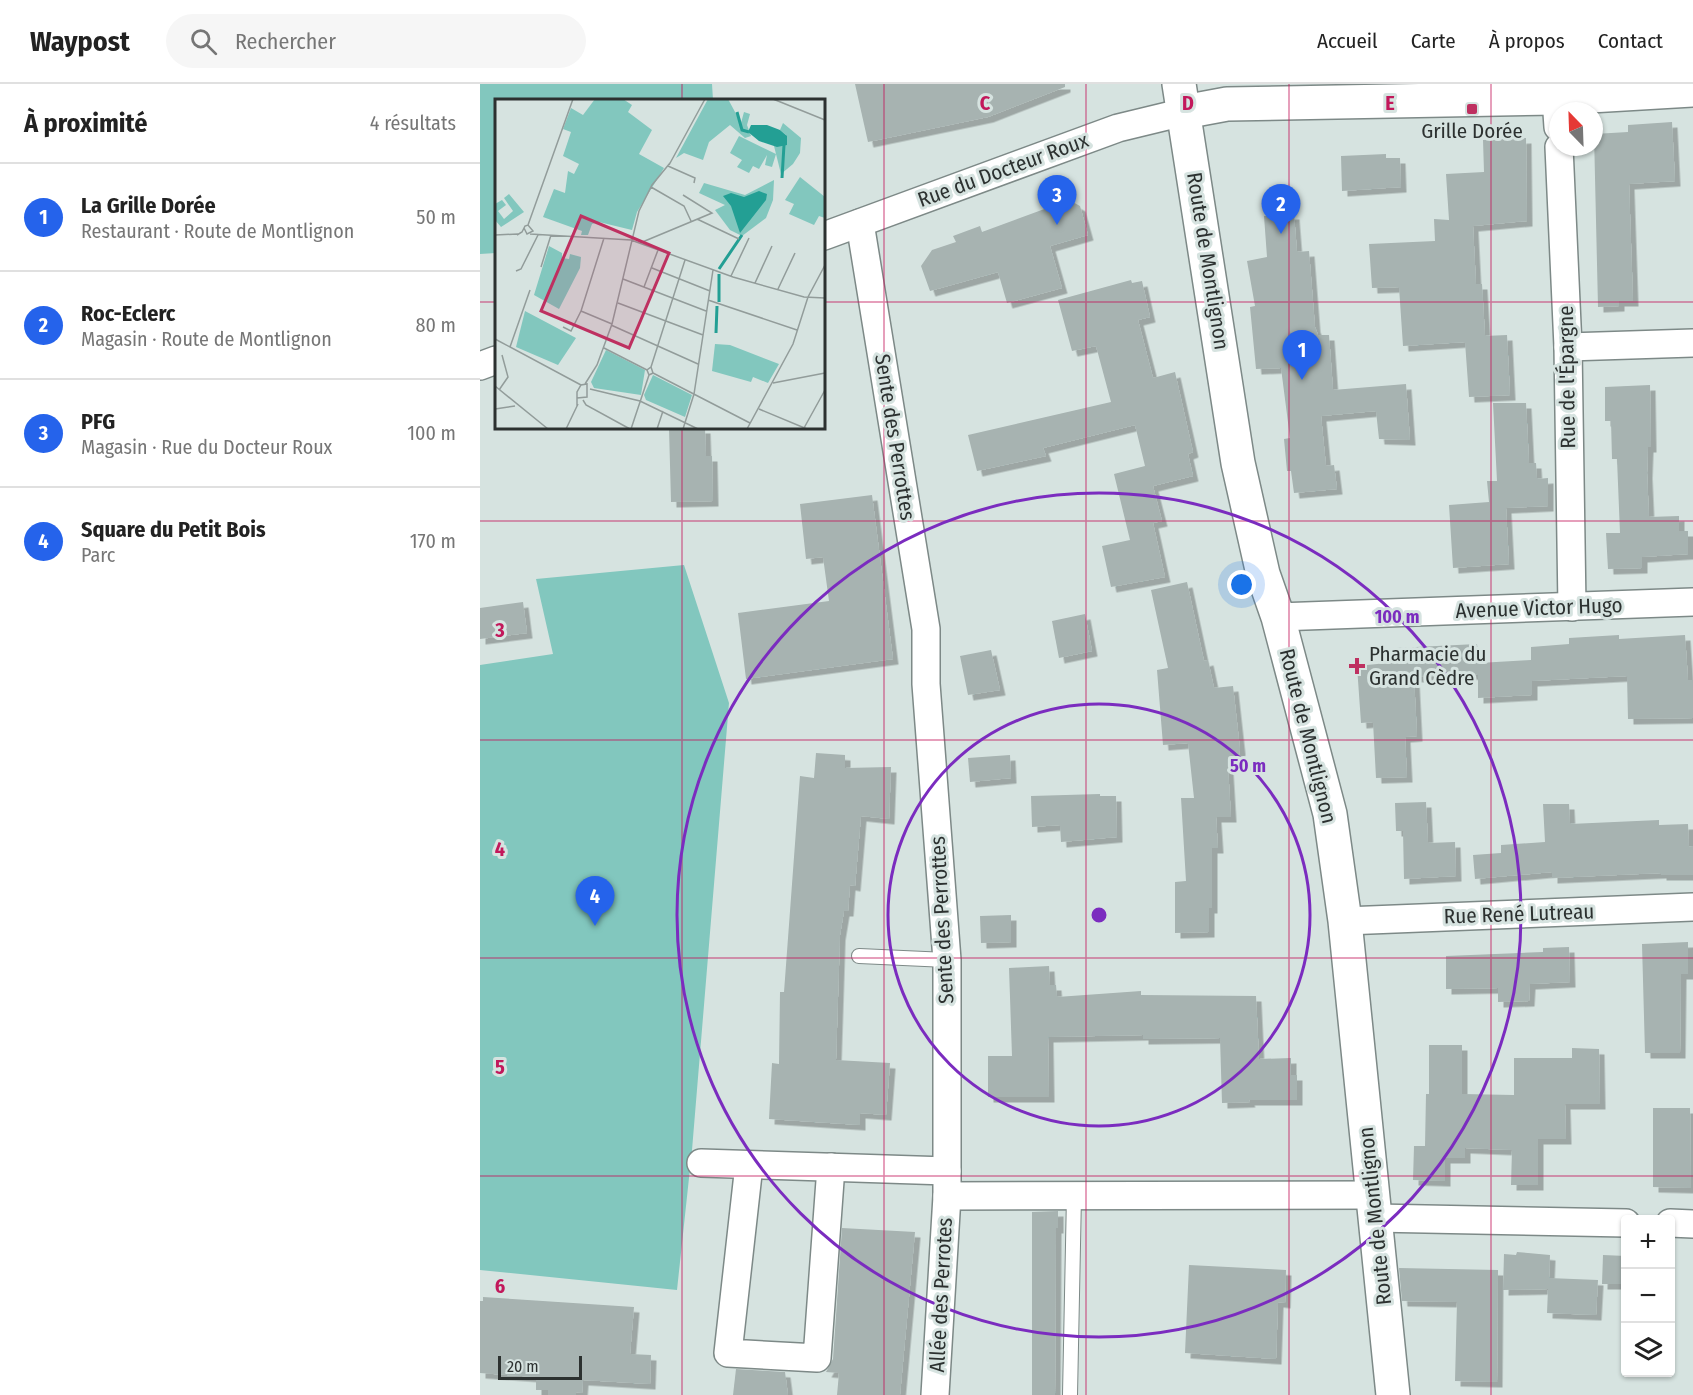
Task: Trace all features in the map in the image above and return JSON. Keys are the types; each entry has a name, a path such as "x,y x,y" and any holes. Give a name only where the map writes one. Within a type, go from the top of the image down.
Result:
{"main road":[{"path":"1603,105 1693,90"},
{"path":"1182,98 1227,104 1306,93 1549,111"},
{"name":"Route de Montlignon","path":"1182,98 1238,463 1260,564 1278,618 1330,814 1345,921 1393,1395"}],"street":[{"name":"Rue du Docteur Roux","path":"825,236 1118,129 1182,98"},
{"name":"Rue de l'Épargne","path":"1559,156 1568,347 1572,607"},
{"name":"Sente des Perrottes","path":"860,222 926,629 926,684 947,960 947,1184"},
{"path":"1568,347 1693,343"},
{"path":"480,366 495,360"},
{"name":"Avenue Victor Hugo","path":"1278,618 1693,602"},
{"name":"Rue René Lutreau","path":"1345,921 1693,907"},
{"path":"701,1163 831,1167 947,1184 1074,1195 1374,1207 1621,1223"},
{"path":"749,1165 728,1353 817,1358 831,1167"},
{"name":"Allée des Perrotes","path":"935,1395 947,1184"},
{"path":"1675,1223 1693,1224"}],"lane":[{"path":"860,956 947,960"},
{"path":"1070,1395 1074,1195"}],"shaded area":[{"path":"480,84 712,84 713,99 495,99 495,253 480,254"},
{"path":"684,565 729,703 692,1150 677,1290 480,1270 480,665 553,654 536,579"}],"building":[{"path":"855,84 1065,84 1065,87 988,117 868,142"},
{"path":"1672,122 1675,181 1629,184 1633,301 1619,301 1619,306 1598,307 1595,156 1603,156 1603,133 1628,132 1628,125"},
{"path":"1526,138 1527,221 1473,226 1476,284 1482,284 1485,336 1507,335 1510,395 1469,397 1465,342 1403,346 1399,287 1372,288 1369,244 1435,241 1434,219 1449,220 1446,174 1484,172 1483,140"},
{"path":"1386,154 1386,158 1400,158 1401,187 1342,191 1341,156"},
{"path":"1069,200 1080,206 1088,235 1050,246 1062,288 1007,303 998,272 930,291 921,266 932,250 956,242 953,236 980,226 982,232"},
{"path":"1294,214 1297,252 1309,251 1315,327 1318,335 1329,335 1333,390 1406,384 1410,440 1379,439 1376,411 1321,416 1326,466 1334,465 1337,489 1294,493 1291,471 1287,471 1284,439 1290,438 1281,368 1256,369 1250,307 1255,306 1247,261 1267,257 1264,216"},
{"path":"1131,280 1132,283 1142,281 1150,317 1138,320 1153,378 1175,372 1193,452 1188,454 1193,476 1153,486 1162,521 1153,523 1165,577 1111,587 1102,546 1130,540 1114,474 1145,466 1135,425 1043,448 1046,456 977,471 968,435 1111,402 1096,346 1072,351 1058,300"},
{"path":"1650,385 1651,447 1648,447 1647,473 1649,517 1679,516 1679,531 1688,531 1688,554 1642,557 1642,568 1608,569 1606,533 1620,533 1617,459 1612,459 1611,421 1605,421 1605,387"},
{"path":"1493,403 1526,403 1529,463 1536,463 1537,479 1548,478 1548,506 1506,508 1509,564 1453,568 1449,505 1489,502 1487,481 1497,481"},
{"path":"669,429 705,429 706,456 712,456 713,501 671,502"},
{"path":"872,495 893,659 746,679 738,613 829,601 823,557 806,559 800,504"},
{"path":"1187,582 1204,661 1208,660 1214,688 1233,686 1240,749 1239,755 1235,756 1236,766 1228,767 1231,817 1216,817 1218,848 1212,848 1212,908 1209,908 1209,932 1175,933 1175,882 1186,881 1181,798 1194,798 1188,743 1163,745 1157,670 1168,668 1151,590"},
{"path":"523,602 527,633 480,639 480,608"},
{"path":"1085,614 1092,651 1059,658 1052,621"},
{"path":"1619,635 1619,639 1685,635 1688,680 1693,680 1693,718 1628,719 1627,676 1532,681 1532,695 1478,698 1478,674 1414,677 1417,736 1405,737 1407,777 1376,778 1373,722 1361,723 1357,666 1397,662 1396,648 1477,644 1479,663 1531,660 1531,647 1569,644 1569,638"},
{"path":"991,650 1000,690 968,695 960,656"},
{"path":"816,753 845,755 845,768 891,767 889,819 861,816 855,886 850,885 848,911 844,911 840,935 836,1060 890,1063 886,1115 860,1113 860,1125 769,1119 772,1063 779,1064 780,992 784,992 800,776 814,778"},
{"path":"1010,755 1011,778 970,782 968,758"},
{"path":"1100,794 1100,796 1116,796 1117,837 1061,842 1060,825 1032,827 1031,796"},
{"path":"1426,802 1428,843 1455,842 1456,876 1404,879 1403,831 1396,831 1395,803"},
{"path":"1543,804 1569,804 1570,824 1659,820 1659,825 1688,824 1689,847 1693,846 1693,875 1661,875 1661,873 1552,878 1552,872 1475,879 1473,855 1501,853 1501,845 1545,842"},
{"path":"1011,915 1011,942 981,943 980,916"},
{"path":"1688,942 1688,974 1681,974 1680,1053 1645,1053 1642,944"},
{"path":"1569,947 1570,982 1530,984 1529,1001 1498,1002 1498,988 1446,989 1446,956 1543,952 1543,948"},
{"path":"1049,966 1050,985 1056,985 1057,997 1141,991 1141,995 1256,996 1259,1059 1291,1058 1291,1075 1297,1075 1297,1100 1249,1100 1250,1102 1222,1103 1220,1038 1143,1039 1143,1035 1048,1037 1049,1097 988,1097 988,1056 1012,1056 1009,968"},
{"path":"1429,1045 1462,1045 1462,1094 1514,1095 1514,1058 1572,1058 1572,1048 1599,1049 1600,1104 1565,1104 1566,1139 1538,1139 1538,1185 1511,1185 1512,1150 1465,1148 1465,1158 1445,1158 1445,1181 1413,1180 1414,1146 1425,1146 1426,1094 1429,1094"},
{"path":"1653,1108 1690,1108 1691,1188 1653,1187"},
{"path":"1058,1211 1055,1395 1032,1395 1032,1212"},
{"path":"842,1228 915,1232 900,1395 837,1395 839,1373 826,1372 833,1359"},
{"path":"1517,1252 1550,1255 1549,1278 1598,1280 1596,1315 1547,1313 1548,1289 1503,1290 1504,1254 1516,1255"},
{"path":"1603,1255 1621,1256 1621,1284 1602,1284"},
{"path":"1189,1265 1286,1270 1285,1303 1278,1302 1276,1359 1185,1353"},
{"path":"1399,1268 1498,1270 1497,1382 1455,1381 1457,1302 1402,1301"},
{"path":"483,1297 634,1307 630,1354 651,1355 650,1384 583,1380 582,1393 548,1395 548,1390 536,1390 536,1377 480,1373 480,1301 483,1301"},
{"path":"736,1369 785,1372 788,1395 733,1395"}],"place":[{"name":"Grille Dorée","path":"1472,109"},
{"name":"PFG","path":"1057,225"},
{"name":"Roc-Eclerc","path":"1281,234"},
{"name":"La Grille Dorée","path":"1302,380"},
{"name":"Pharmacie du Grand Cèdre","path":"1357,666"},
{"name":"Square du Petit Bois","path":"595,926"}]}
